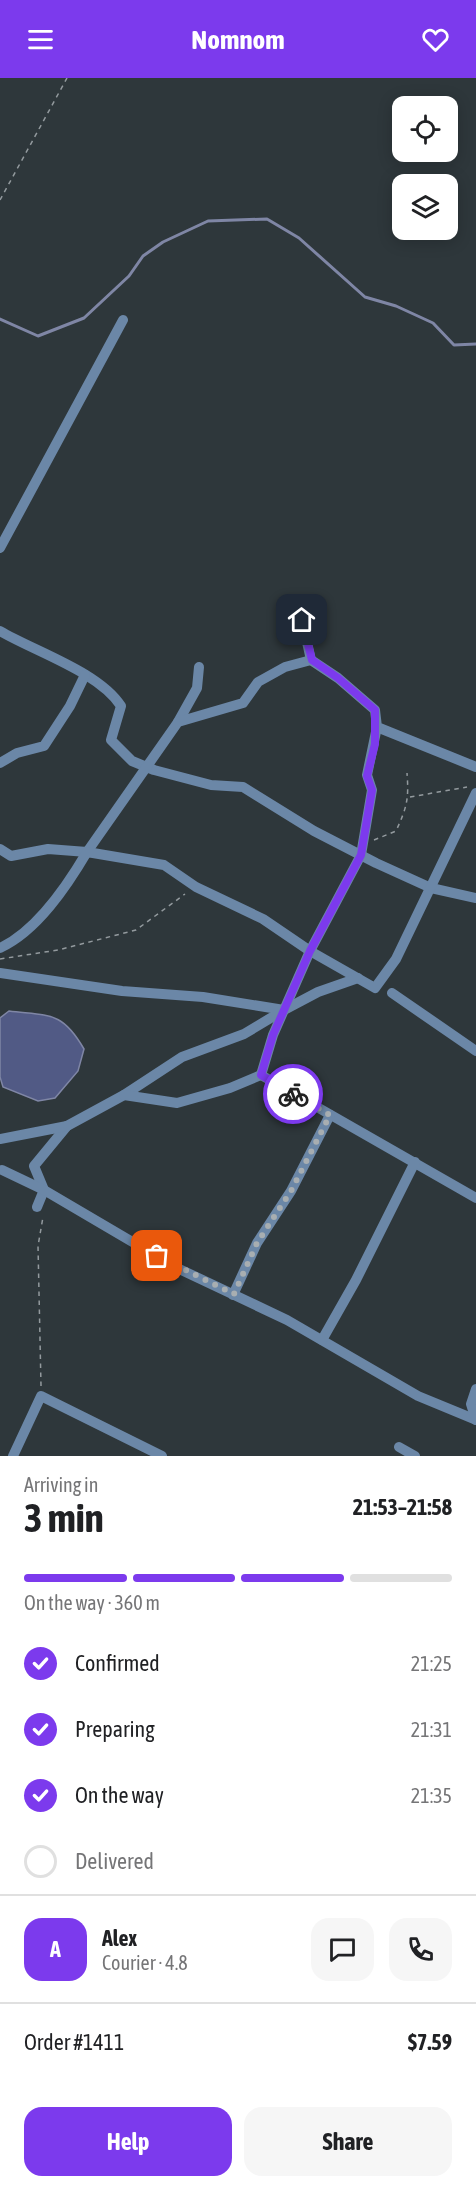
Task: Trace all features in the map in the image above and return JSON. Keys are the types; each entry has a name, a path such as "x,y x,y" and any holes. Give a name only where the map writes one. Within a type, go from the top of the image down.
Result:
{"street":[{"path":"0,548 123,320"},
{"path":"124,1095 177,1103 230,1088 261,1075 284,1010 310,951 362,850 372,790 367,776 377,727 375,710 338,678 312,660 302,620"},
{"path":"0,631 85,675 113,693 121,706 111,740 132,761 211,785 243,787 294,820 362,850 430,888 476,898"},
{"path":"178,722 243,703 258,682 285,668 312,660"},
{"path":"0,948 11,943 61,895 87,852 178,722 197,688 200,668"},
{"path":"0,763 17,753 44,746 70,706 85,675"},
{"path":"377,727 476,767"},
{"path":"0,849 11,856 48,849 87,852 164,865 196,887 263,919 310,951 375,988 396,959 476,793"},
{"path":"0,973 122,991 203,997 284,1010"},
{"path":"0,1139 67,1126 124,1095 182,1057 244,1034 318,992 358,978"},
{"path":"392,993 476,1052"},
{"path":"261,1075 476,1198"},
{"path":"234,1294 257,1243 291,1191 330,1115"},
{"path":"41,1207 44,1190 34,1166 67,1126"},
{"path":"322,1340 356,1280 415,1162"},
{"path":"2,1170 44,1190 175,1267 234,1294 322,1340 418,1396 476,1420"},
{"path":"476,1389 471,1404 476,1420"},
{"path":"13,1456 41,1396 162,1456"},
{"path":"399,1447 415,1456"}],"path":[{"path":"0,200 67,78"},
{"path":"362,850 396,831 409,798 407,773"},
{"path":"409,798 476,786"},
{"path":"0,959 58,950 136,930 196,887"},
{"path":"41,1207 38,1246 41,1396"}],"water":[{"path":"9,1011 54,1018 69,1028 84,1049 78,1071 55,1098 38,1101 3,1087 0,1077 0,1018"}],"waterway":[{"path":"0,319 38,336 84,318 129,276 143,256 163,242 208,221 267,219 299,238 365,297 396,306 433,323 454,345 476,344"}],"way so far":[{"path":"157,1256 175,1267 234,1294 257,1243 291,1191 330,1115 293,1094"}],"route":[{"path":"293,1094 261,1075 273,1035 310,951 361,855 372,790 367,776 377,727 375,710 338,678 312,660 302,620"}]}
